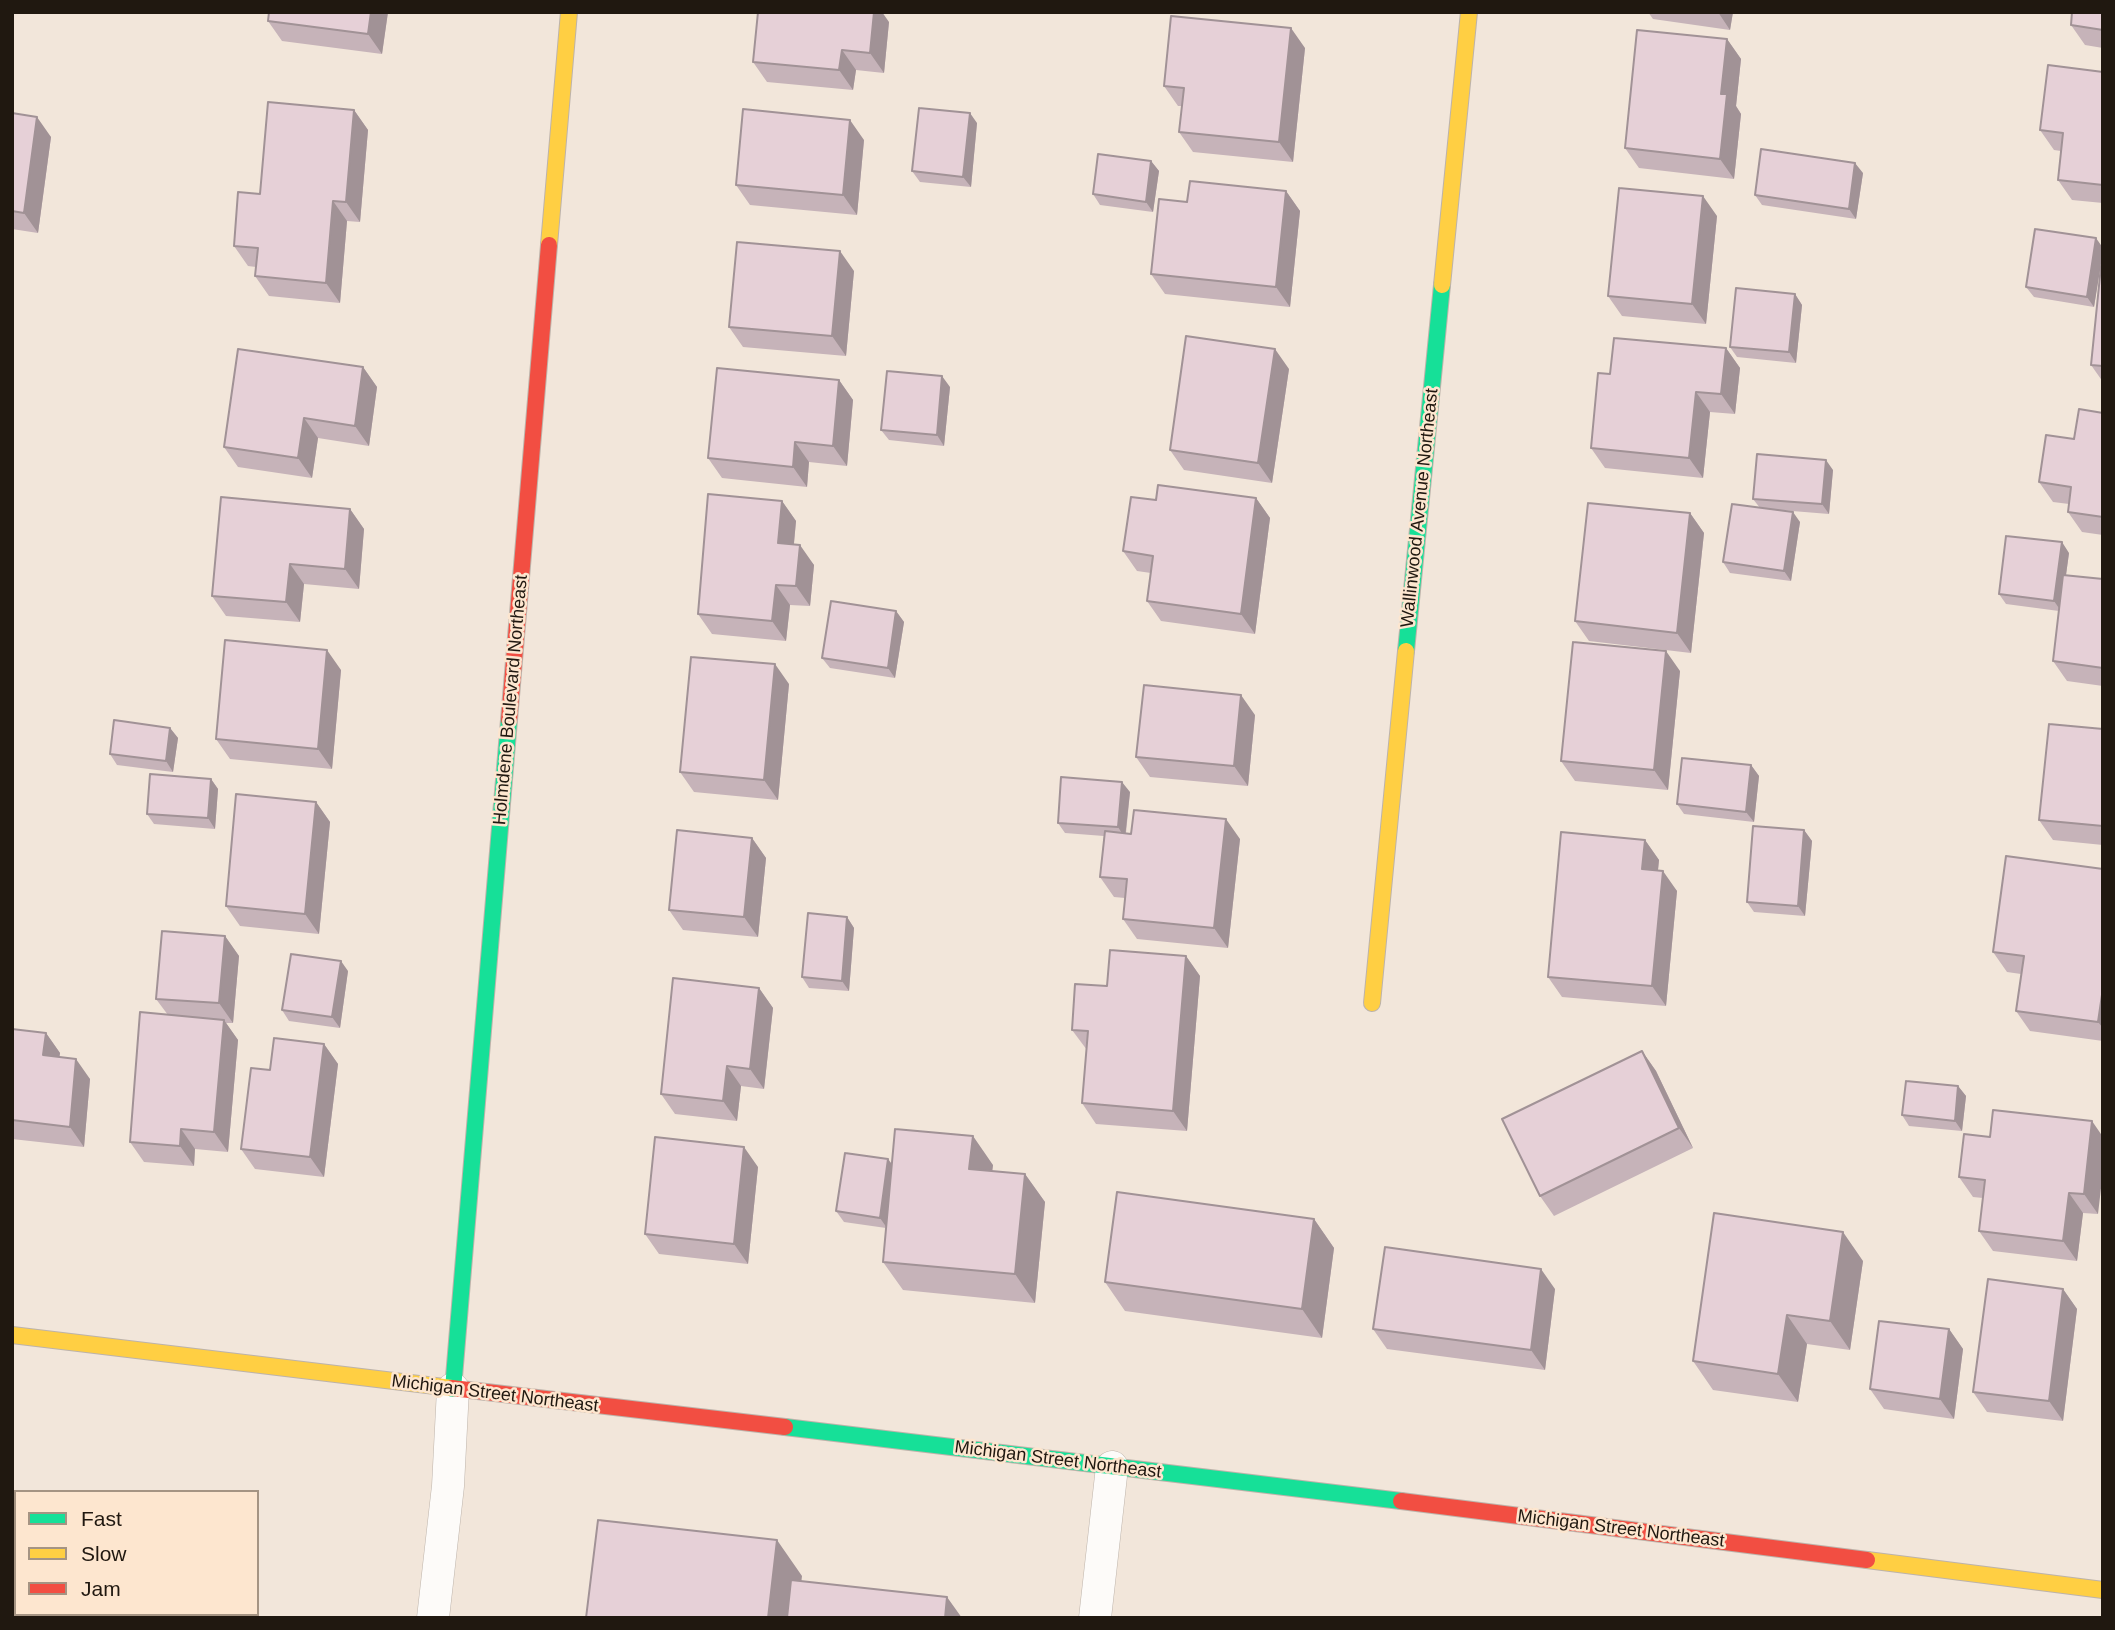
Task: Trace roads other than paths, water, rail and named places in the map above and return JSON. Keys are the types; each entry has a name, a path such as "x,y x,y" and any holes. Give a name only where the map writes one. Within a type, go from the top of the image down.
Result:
{"street":[{"name":"Holmdene Boulevard Northeast","path":"453,1389 569,12"},
{"name":"Wallinwood Avenue Northeast","path":"1372,1003 1469,12"},
{"name":"Michigan Street Northeast","path":"12,1335 1112,1467 2103,1590"}],"lane":[{"path":"433,1618 448,1486 453,1389"},
{"path":"1095,1618 1112,1467"}]}
